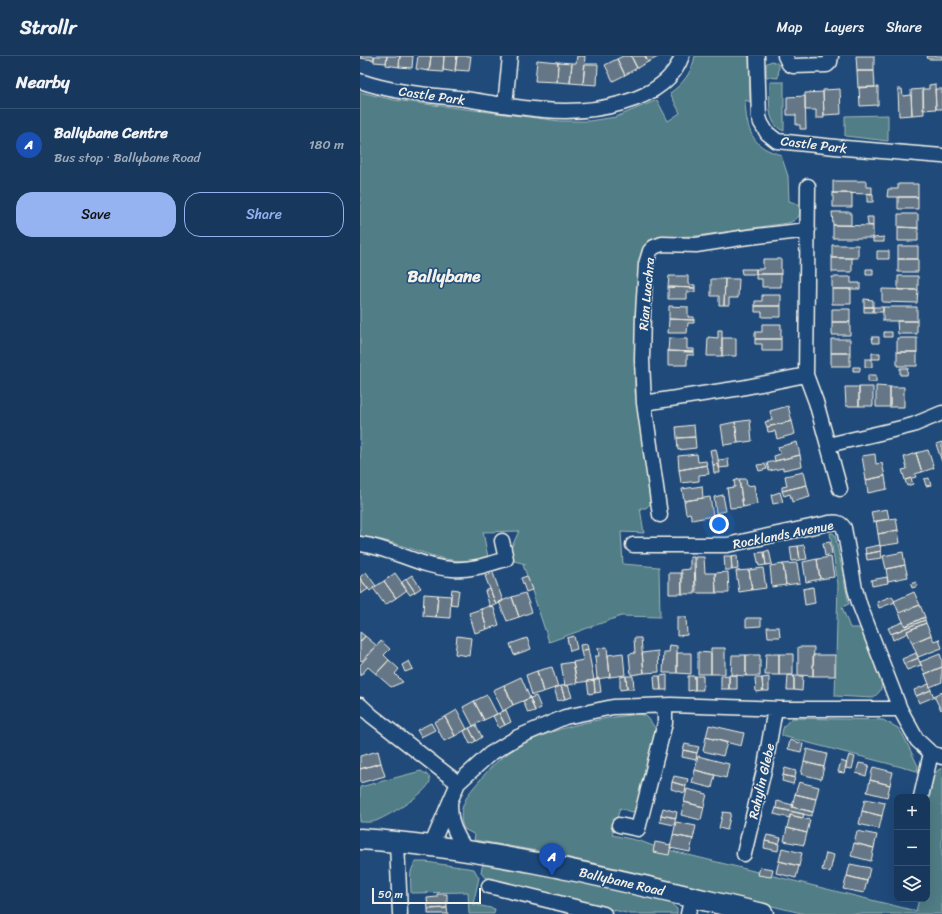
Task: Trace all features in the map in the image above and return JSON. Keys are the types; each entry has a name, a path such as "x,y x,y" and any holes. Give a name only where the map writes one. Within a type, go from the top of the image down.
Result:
{"main road":[{"name":"Ballybane Road","path":"360,839 466,851 561,868 690,906 763,914"}],"street":[{"path":"505,105 510,56"},
{"name":"Castle Park","path":"360,82 411,93 544,110 574,111 627,102 646,94 662,83 677,68 682,56"},
{"name":"Castle Park","path":"757,56 759,117 767,133 777,141 942,156"},
{"path":"785,56 789,64 792,66 826,65 830,62 831,56"},
{"path":"808,186 806,375 816,402 840,489"},
{"name":"Rian Luachra","path":"660,515 644,403 642,360 646,264 650,251 654,247 662,244 696,245 808,230"},
{"path":"644,403 741,388 806,375"},
{"path":"828,445 902,428 942,413"},
{"name":"Rocklands Avenue","path":"633,545 727,545 829,523 838,522 842,524 855,589 860,606 900,709"},
{"path":"360,544 395,553 428,564 453,569 475,568 506,560 502,541"},
{"path":"360,705 458,783"},
{"path":"619,825 638,829 665,723 665,706"},
{"path":"430,846 458,783 490,754 518,737 550,722 573,715 613,707 665,706 775,709 900,709 916,740 937,755 922,794"},
{"name":"Rahylin Glebe","path":"744,854 765,766 775,709"},
{"path":"450,801 450,818 455,832 466,851"},
{"path":"397,842 400,914"},
{"path":"489,886 604,914"}],"green space":[{"path":"695,56 749,56 750,102 745,100 748,126 758,143 766,149 781,155 788,176 789,201 798,206 800,212 797,218 788,223 697,236 660,237 648,243 642,250 636,305 635,392 651,503 646,508 640,508 644,533 621,532 623,564 659,567 660,617 621,616 549,642 523,565 526,564 506,559 519,531 483,532 488,557 467,561 457,561 436,557 389,542 360,536 360,92 394,100 560,121 589,121 616,117 657,100 668,121 680,113 670,93 679,86 686,77 692,67"},
{"path":"772,61 777,63 779,66 778,78 766,77 766,65"},
{"path":"770,82 784,82 784,131 778,128 771,117 769,103"},
{"path":"888,115 888,141 845,136 845,116"},
{"path":"830,533 835,535 849,604 842,607 850,628 860,628 864,630 881,680 880,691 872,698 835,696 838,584"},
{"path":"638,714 647,717 656,729 636,811 631,812 620,808 612,835 916,911 918,902 930,902 930,794 928,794 932,777 942,768 942,914 805,914 616,868 537,851 474,840 475,835 464,829 461,812 467,797 492,766 509,752 533,739 559,729 603,719"},
{"path":"793,718 883,720 898,728 903,735 918,766 917,771 782,736 784,726"},
{"path":"421,771 428,775 430,779 429,784 418,796 378,820 372,822 360,822 360,787"},
{"path":"416,862 474,869 479,878 473,904 495,909 494,914 469,914 468,892 411,893 411,873 413,865"},
{"path":"483,863 555,875 668,901 677,909 677,914 630,914 489,879 484,877 481,872"}],"building":[{"path":"360,56 374,56 374,60 360,58"},
{"path":"374,56 387,56 386,63 374,62"},
{"path":"387,56 400,56 399,67 386,65"},
{"path":"400,56 413,56 412,68 399,67"},
{"path":"418,56 431,56 429,71 416,69"},
{"path":"431,56 444,56 443,72 429,71"},
{"path":"444,56 457,56 455,72 443,70"},
{"path":"457,56 471,56 469,71 455,70"},
{"path":"577,56 585,56 583,84 570,83 572,63 576,63"},
{"path":"623,56 631,56 637,68 625,75 617,59"},
{"path":"631,56 645,56 648,62 637,68"},
{"path":"645,56 660,56 648,62"},
{"path":"856,56 874,56 874,71 857,71"},
{"path":"927,56 942,56 942,59 928,59"},
{"path":"617,59 625,75 613,81 605,65"},
{"path":"537,60 558,62 557,82 535,81"},
{"path":"558,62 572,63 570,83 557,82"},
{"path":"585,64 598,64 597,85 583,84"},
{"path":"857,71 874,71 875,87 858,88"},
{"path":"935,84 936,109 923,110 923,89 929,89 929,85"},
{"path":"859,87 878,87 878,105 860,106"},
{"path":"840,89 841,114 824,115 823,90"},
{"path":"898,89 902,89 903,96 911,95 912,115 899,116"},
{"path":"923,89 924,114 912,115 911,90"},
{"path":"935,89 942,89 942,109 936,109"},
{"path":"823,92 824,118 816,118 816,110 805,110 805,93"},
{"path":"805,96 806,129 800,129 800,125 796,125 796,115 787,115 787,97"},
{"path":"833,181 866,181 866,187 872,187 872,194 833,193"},
{"path":"898,184 918,184 918,197 887,197 888,189 898,189"},
{"path":"833,193 852,193 852,207 833,207"},
{"path":"867,193 873,194 873,202 867,202"},
{"path":"898,197 918,197 918,209 898,209"},
{"path":"832,212 851,212 851,225 833,225"},
{"path":"898,214 918,214 918,228 898,227"},
{"path":"867,217 873,217 873,226 868,225"},
{"path":"833,225 873,226 873,238 833,238"},
{"path":"898,227 918,228 918,241 898,241"},
{"path":"884,237 884,242 873,242 873,238"},
{"path":"832,245 858,245 858,258 832,258"},
{"path":"898,246 918,246 918,259 898,259"},
{"path":"877,251 889,251 889,259 877,259"},
{"path":"832,258 852,258 852,272 832,272"},
{"path":"763,259 781,259 781,274 756,274 756,269 763,269"},
{"path":"898,259 918,259 918,272 898,272"},
{"path":"741,269 756,269 756,274 742,274"},
{"path":"866,269 873,269 873,275 866,275"},
{"path":"756,274 781,274 781,287 762,287 762,279 756,279"},
{"path":"669,276 688,276 688,284 695,285 695,288 668,287"},
{"path":"898,276 918,276 918,290 898,290"},
{"path":"832,277 851,277 851,283 860,283 860,289 832,289"},
{"path":"711,279 725,279 724,305 719,305 719,296 711,296"},
{"path":"725,279 739,279 738,298 729,298 729,305 724,305"},
{"path":"668,287 695,288 695,292 687,292 687,299 668,299"},
{"path":"832,289 851,289 851,304 832,304"},
{"path":"882,289 918,290 917,303 882,302"},
{"path":"762,295 781,295 781,306 755,306 755,301 762,301"},
{"path":"864,299 873,300 873,307 864,307"},
{"path":"669,306 688,307 688,317 694,317 694,320 669,319"},
{"path":"755,306 781,306 781,317 762,317 762,312 755,312"},
{"path":"864,307 873,307 873,312 864,312"},
{"path":"873,307 883,307 883,312 873,312"},
{"path":"883,307 917,307 917,321 883,321"},
{"path":"832,309 850,309 850,322 832,322"},
{"path":"669,319 694,320 694,323 688,323 687,333 668,333"},
{"path":"897,321 917,321 917,334 898,334"},
{"path":"832,322 850,322 850,335 832,335"},
{"path":"762,324 781,324 781,339 755,339 755,332 762,332"},
{"path":"718,330 722,330 722,356 707,356 708,337 718,338"},
{"path":"884,332 892,332 892,337 884,337"},
{"path":"872,337 879,337 879,343 873,343"},
{"path":"669,338 687,339 687,349 694,349 694,352 668,351"},
{"path":"722,338 736,338 736,356 722,356"},
{"path":"897,338 917,338 917,352 897,352"},
{"path":"755,339 781,339 781,351 762,351 762,344 755,344"},
{"path":"831,339 850,339 850,353 831,353"},
{"path":"668,351 694,352 694,355 687,355 687,365 668,365"},
{"path":"897,352 917,352 917,366 897,366"},
{"path":"831,353 850,353 850,366 831,366"},
{"path":"872,353 880,353 880,359 872,359"},
{"path":"865,359 872,359 872,367 865,367"},
{"path":"853,367 860,367 860,371 853,371"},
{"path":"900,368 908,368 907,375 900,375"},
{"path":"868,375 876,375 876,382 868,382"},
{"path":"876,386 890,387 890,407 876,407"},
{"path":"845,387 859,387 859,406 846,406"},
{"path":"859,387 873,387 873,406 859,406"},
{"path":"890,387 904,387 904,407 890,407"},
{"path":"788,406 792,421 767,427 765,422 772,420 770,411"},
{"path":"750,420 752,441 738,443 735,422"},
{"path":"792,421 795,434 777,439 775,431 768,432 767,427"},
{"path":"735,422 738,443 724,445 721,425"},
{"path":"694,425 695,437 677,438 676,427"},
{"path":"695,437 696,448 678,450 677,438"},
{"path":"797,442 800,455 775,461 774,456 780,454 778,447"},
{"path":"942,442 942,462 936,444"},
{"path":"716,449 719,464 713,465 710,450"},
{"path":"928,450 934,468 922,472 916,453"},
{"path":"916,453 922,472 915,474 916,477 905,480 902,470 907,469 904,457"},
{"path":"697,454 698,462 706,461 707,465 679,470 678,456"},
{"path":"875,454 876,464 882,463 885,476 866,480 862,456"},
{"path":"800,455 802,466 769,471 767,463"},
{"path":"728,459 729,467 719,468 718,460"},
{"path":"719,464 720,473 714,473 713,465"},
{"path":"765,464 767,469 759,471 757,465"},
{"path":"707,465 709,474 699,475 699,481 681,483 679,470"},
{"path":"804,472 807,485 782,491 782,487 787,486 785,476"},
{"path":"885,476 887,489 868,493 866,480"},
{"path":"911,478 913,484 907,486 905,480"},
{"path":"929,478 931,485 926,486 924,479"},
{"path":"739,479 743,507 730,508 727,488 735,487 734,481"},
{"path":"739,479 746,479 747,486 754,485 757,504 743,507"},
{"path":"807,485 810,497 792,502 790,494 784,496 782,491"},
{"path":"702,486 703,498 684,501 682,489"},
{"path":"780,492 783,502 773,504 771,495"},
{"path":"723,495 726,511 716,513 714,497"},
{"path":"710,497 713,516 692,520 690,513 686,514 684,501"},
{"path":"887,509 889,519 873,522 871,512"},
{"path":"896,518 898,530 878,534 876,521"},
{"path":"898,530 900,543 880,546 878,534"},
{"path":"830,542 832,554 825,556 823,543"},
{"path":"804,545 807,559 800,560 798,546"},
{"path":"880,545 881,551 866,554 865,548"},
{"path":"798,546 800,560 792,561 790,547"},
{"path":"769,550 772,564 766,565 764,552"},
{"path":"881,551 882,558 867,560 866,554"},
{"path":"764,552 766,565 759,566 756,553"},
{"path":"903,552 905,565 886,569 883,556"},
{"path":"737,555 738,569 732,570 731,556"},
{"path":"724,556 731,556 732,570 725,570"},
{"path":"690,557 694,557 695,594 682,594 681,570 690,569"},
{"path":"695,557 704,557 705,573 715,573 716,593 696,593"},
{"path":"831,557 834,577 820,579 817,559"},
{"path":"817,559 820,579 806,582 803,562"},
{"path":"797,563 800,583 786,585 783,564"},
{"path":"783,564 786,585 772,587 770,566"},
{"path":"905,565 908,577 888,581 886,569"},
{"path":"763,568 766,588 752,590 749,570"},
{"path":"749,570 752,590 739,592 736,571"},
{"path":"366,572 376,586 370,591 360,578"},
{"path":"728,572 729,593 716,593 715,573"},
{"path":"395,573 407,590 396,598 384,581"},
{"path":"493,573 503,601 496,605 485,576"},
{"path":"669,573 682,573 682,594 669,594"},
{"path":"412,575 421,588 415,592 406,579"},
{"path":"527,576 532,590 526,592 521,578"},
{"path":"887,577 888,583 872,586 871,580"},
{"path":"360,578 368,589 361,594 360,593"},
{"path":"406,579 415,592 410,595 401,583"},
{"path":"384,581 396,598 385,605 373,588"},
{"path":"916,582 918,586 912,588 911,584"},
{"path":"813,587 815,603 805,605 803,589"},
{"path":"452,589 459,590 457,605 450,604"},
{"path":"490,589 496,605 490,607 485,591"},
{"path":"914,592 920,605 899,613 894,601"},
{"path":"525,593 532,612 519,617 512,597"},
{"path":"424,594 438,595 436,617 423,616"},
{"path":"438,595 451,596 450,618 436,617"},
{"path":"892,596 895,602 879,608 877,602"},
{"path":"512,597 519,617 507,621 499,602"},
{"path":"493,605 499,625 487,629 481,609"},
{"path":"920,605 925,617 905,626 899,613"},
{"path":"481,609 487,629 475,633 469,613"},
{"path":"677,617 686,617 687,635 677,636"},
{"path":"925,617 925,620 891,634 888,628 903,622 905,626"},
{"path":"746,618 761,618 761,626 746,627"},
{"path":"925,620 926,623 907,631 908,633 893,640 891,634"},
{"path":"926,623 931,635 912,643 907,631"},
{"path":"767,627 779,627 780,637 768,637"},
{"path":"360,632 365,636 360,642"},
{"path":"931,635 934,641 939,639 942,648 918,657 912,643"},
{"path":"365,636 376,645 362,661 360,660 360,642"},
{"path":"457,636 471,638 469,656 455,654"},
{"path":"574,636 577,649 570,651 567,638"},
{"path":"527,638 531,649 514,655 510,644"},
{"path":"634,638 641,638 644,673 631,675 629,654 635,653"},
{"path":"381,641 390,649 384,655 389,660 376,674 368,667 360,676 360,665"},
{"path":"587,644 588,649 581,651 580,645"},
{"path":"670,645 677,646 677,673 663,673 664,652 669,652"},
{"path":"607,647 610,677 597,679 595,656 599,656 598,648"},
{"path":"798,647 814,647 813,676 798,675"},
{"path":"711,648 725,648 725,674 711,674"},
{"path":"588,649 594,680 577,683 573,662 583,660 581,651"},
{"path":"658,651 659,672 644,673 642,653"},
{"path":"698,652 711,653 711,674 698,674"},
{"path":"623,653 625,675 610,677 608,655"},
{"path":"677,653 691,653 691,674 677,673"},
{"path":"916,653 918,658 904,664 902,659"},
{"path":"766,654 779,654 779,675 765,675"},
{"path":"779,654 793,654 793,675 779,675"},
{"path":"940,654 942,667 925,674 920,662"},
{"path":"732,655 746,655 746,676 731,675"},
{"path":"746,655 760,655 760,676 746,676"},
{"path":"813,655 835,655 835,676 813,676"},
{"path":"918,658 921,665 907,670 904,664"},
{"path":"389,660 399,669 395,674 403,682 391,687 376,674"},
{"path":"409,661 413,669 405,672 402,665"},
{"path":"573,662 577,683 565,686 561,664"},
{"path":"552,667 558,687 543,692 537,671"},
{"path":"942,667 942,682 930,687 925,674"},
{"path":"537,671 543,692 532,695 526,675"},
{"path":"667,675 667,690 661,690 660,676"},
{"path":"729,675 729,689 721,689 721,676"},
{"path":"729,675 737,675 737,689 729,689"},
{"path":"788,675 794,676 794,690 787,690"},
{"path":"626,676 627,689 620,690 620,677"},
{"path":"626,676 633,676 634,689 627,689"},
{"path":"654,676 660,676 661,690 655,690"},
{"path":"688,676 695,676 695,690 688,691"},
{"path":"695,676 703,676 703,690 695,690"},
{"path":"794,676 803,676 802,691 794,690"},
{"path":"521,677 530,698 513,705 504,685"},
{"path":"769,677 769,691 763,691 762,678"},
{"path":"599,678 601,692 595,693 594,680"},
{"path":"755,678 762,678 763,691 756,692"},
{"path":"594,680 595,693 589,694 587,681"},
{"path":"929,684 931,690 916,696 914,690"},
{"path":"504,685 513,705 503,711 493,690"},
{"path":"568,685 572,697 565,699 561,686"},
{"path":"561,686 565,699 558,701 554,688"},
{"path":"931,690 934,697 919,703 916,696"},
{"path":"942,692 942,709 941,710 934,696"},
{"path":"487,695 497,714 484,720 474,701"},
{"path":"536,696 541,708 535,711 530,698"},
{"path":"530,698 535,711 528,713 523,701"},
{"path":"474,701 484,720 473,726 463,707"},
{"path":"457,710 467,729 455,736 445,717"},
{"path":"506,710 511,722 505,725 499,713"},
{"path":"499,713 505,725 499,728 493,716"},
{"path":"445,717 455,736 444,741 434,722"},
{"path":"431,723 435,730 421,737 417,730"},
{"path":"476,725 482,737 476,741 469,728"},
{"path":"709,725 744,733 741,746 706,737"},
{"path":"469,728 476,741 470,744 464,731"},
{"path":"706,737 727,743 723,756 703,751"},
{"path":"790,740 803,744 801,752 788,749"},
{"path":"685,744 699,747 697,753 683,750"},
{"path":"807,749 827,754 824,767 804,762"},
{"path":"683,750 697,753 696,760 682,757"},
{"path":"378,751 381,763 360,769 360,756"},
{"path":"849,755 855,757 852,769 845,768"},
{"path":"698,756 729,764 726,778 695,770"},
{"path":"841,761 847,763 844,773 838,772"},
{"path":"804,762 824,767 821,779 801,774"},
{"path":"381,763 385,776 360,783 360,769"},
{"path":"859,763 869,765 866,776 856,773"},
{"path":"873,767 893,772 890,785 870,780"},
{"path":"785,768 796,771 795,778 783,775"},
{"path":"695,770 715,775 712,788 692,783"},
{"path":"783,775 795,778 793,784 782,781"},
{"path":"674,776 688,779 686,786 672,782"},
{"path":"870,780 890,785 887,797 867,792"},
{"path":"672,782 686,786 685,793 671,789"},
{"path":"799,782 819,787 816,799 795,794"},
{"path":"687,789 707,794 704,807 684,802"},
{"path":"795,794 816,799 813,812 792,807"},
{"path":"865,799 885,803 882,816 862,811"},
{"path":"777,801 793,805 792,807 813,812 811,816 776,808"},
{"path":"684,802 704,807 701,820 681,815"},
{"path":"663,808 677,812 676,818 661,815"},
{"path":"776,808 804,814 803,818 790,815 790,818 774,814"},
{"path":"862,811 882,816 879,829 859,824"},
{"path":"723,812 731,813 727,830 719,828"},
{"path":"661,815 676,818 674,825 660,822"},
{"path":"790,815 810,820 807,833 787,828"},
{"path":"676,822 696,826 693,839 673,835"},
{"path":"787,828 807,833 804,845 784,841"},
{"path":"857,831 877,835 874,848 854,843"},
{"path":"673,835 693,839 690,852 670,848"},
{"path":"767,835 781,838 779,844 765,841"},
{"path":"765,841 779,844 778,851 764,848"},
{"path":"655,842 671,845 669,855 653,852"},
{"path":"854,843 874,848 871,861 851,856"},
{"path":"782,848 802,853 799,866 779,861"},
{"path":"826,853 834,855 830,872 822,870"},
{"path":"779,861 799,866 796,878 776,873"},
{"path":"850,864 870,868 867,881 847,876"},
{"path":"760,867 773,869 771,877 758,875"},
{"path":"847,876 867,881 864,893 843,889"},
{"path":"437,894 447,894 447,908 428,909 427,898 437,897"},
{"path":"447,908 448,914 428,914 428,909"}],"place":[{"name":"Ballybane Centre","path":"552,876"}],"district":[{"name":"Ballybane","path":"444,276"}]}
